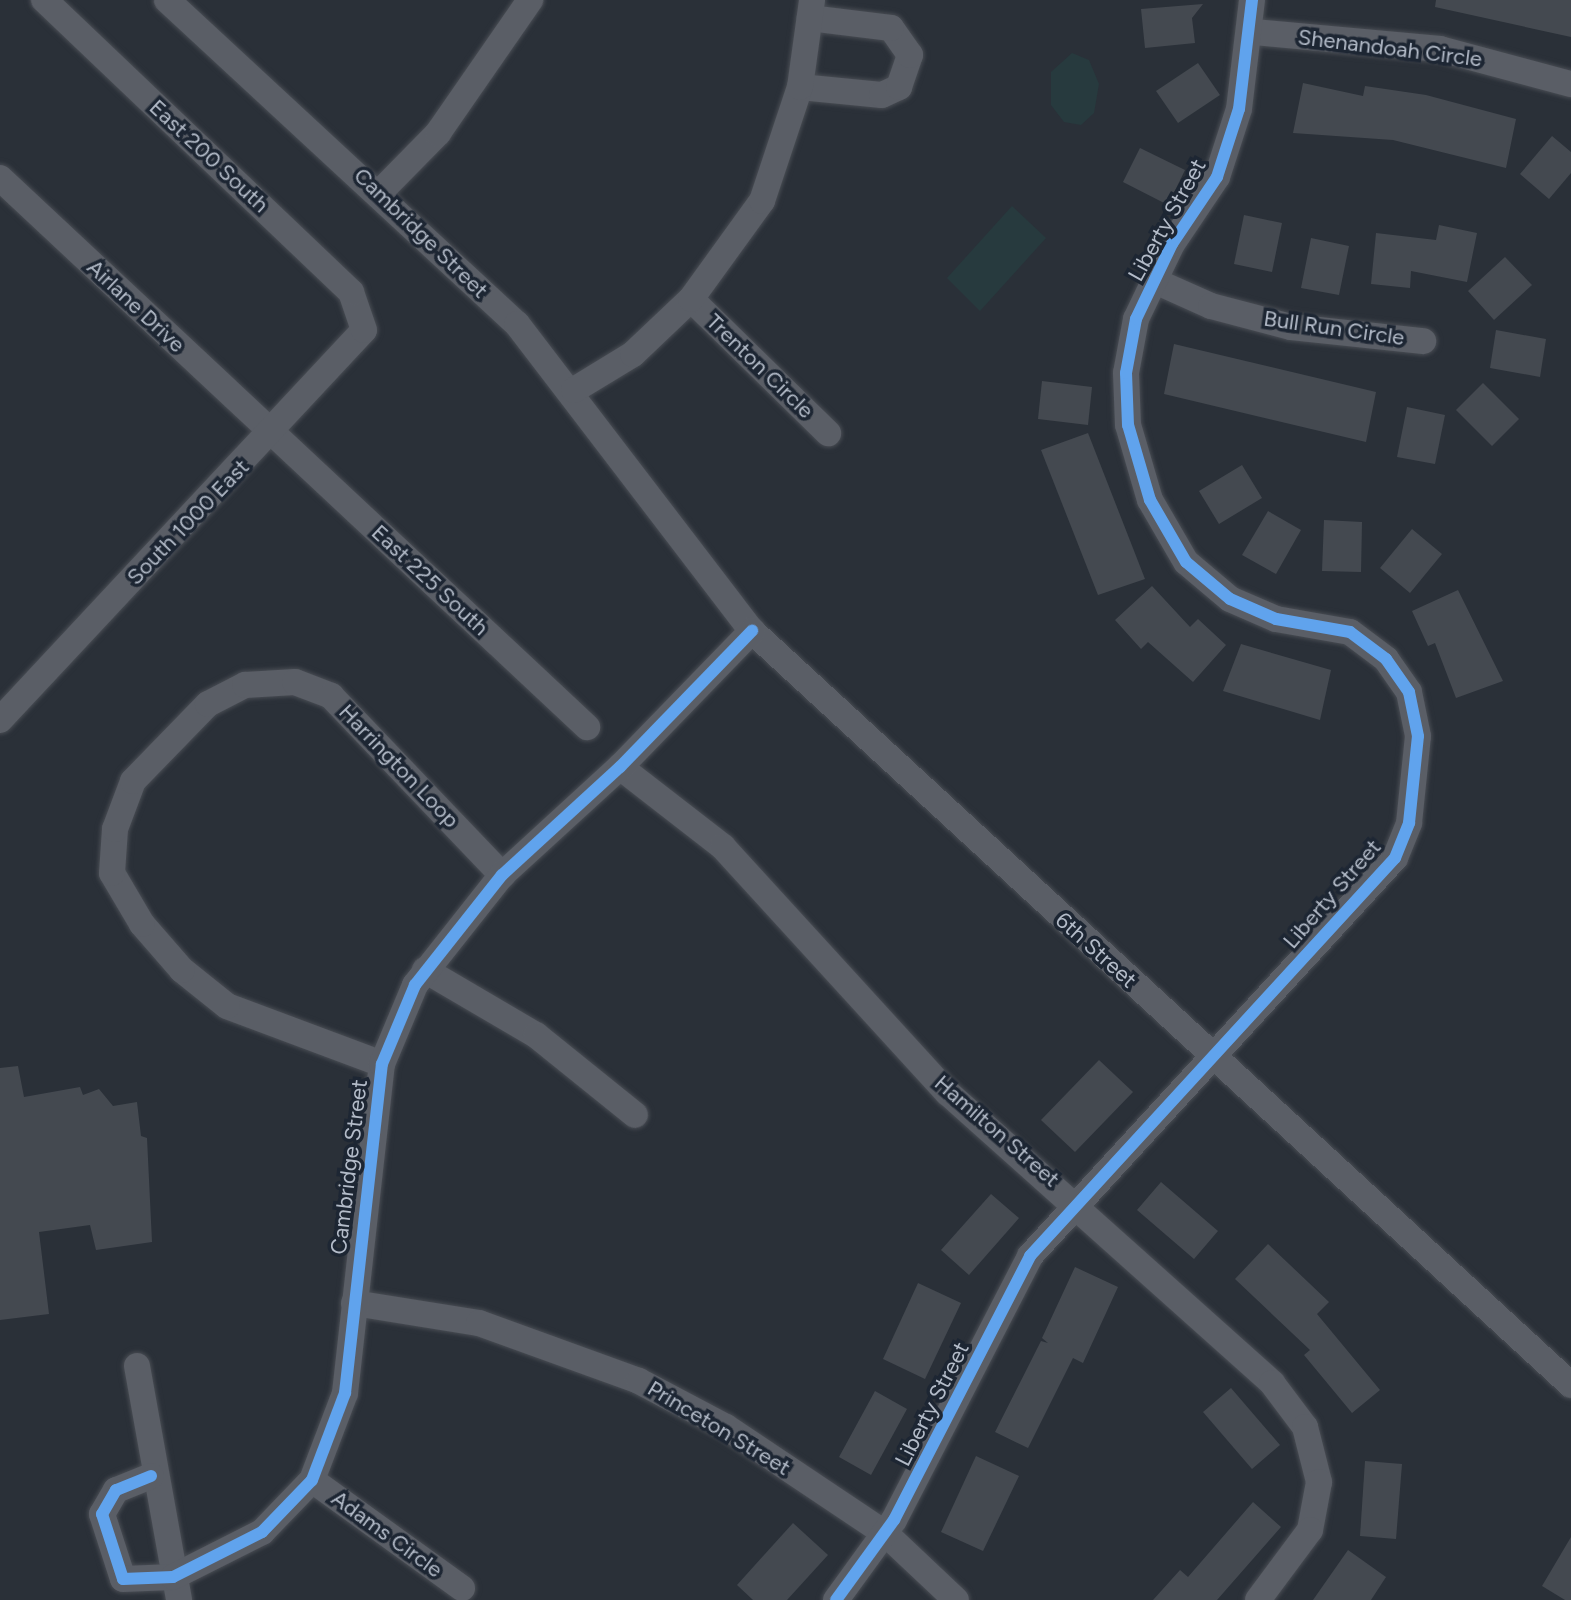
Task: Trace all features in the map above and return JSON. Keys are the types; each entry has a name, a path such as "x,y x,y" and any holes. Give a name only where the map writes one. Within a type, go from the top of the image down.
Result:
{"street":[{"name":"East 200 South","path":"44,0 351,292 364,319"},
{"path":"380,192 438,133 530,0"},
{"name":"Liberty Street","path":"836,1600 886,1534 1030,1256 1395,858 1409,823 1418,736 1409,692 1386,659 1352,623 1276,619 1230,599 1186,562 1150,500 1128,425 1126,373 1136,319 1217,177 1254,32 1252,0"},
{"name":"Cambridge Street","path":"183,6 380,192 574,390 647,491"},
{"path":"574,390 633,354 691,299 762,201 800,87 811,9 891,28 910,55 899,87 882,95 800,87"},
{"name":"Shenandoah Circle","path":"1254,32 1440,49 1571,84"},
{"name":"Airlane Drive","path":"0,178 272,433"},
{"name":"Bull Run Circle","path":"1155,281 1211,306 1291,327 1423,341"},
{"name":"Trenton Circle","path":"691,299 828,433"},
{"name":"South 1000 East","path":"0,720 357,341 364,319"},
{"name":"East 225 South","path":"272,433 587,727"},
{"name":"6th Street","path":"647,491 752,631 1571,1385"},
{"name":"Cambridge Street","path":"176,1588 262,1532 312,1480 345,1393 382,1064 425,970 502,875 620,767 752,631"},
{"name":"Harrington Loop","path":"382,1064 227,1006 182,970 142,924 112,873 115,829 133,781 208,704 245,685 295,682 331,696 502,875"},
{"name":"Hamilton Street","path":"620,767 723,847 948,1093 1078,1204 1272,1383 1305,1427 1319,1482 1310,1530 1258,1600"},
{"path":"425,970 536,1035 635,1115"},
{"name":"Princeton Street","path":"354,1303 479,1323 639,1381 726,1427 886,1534 956,1600"},
{"path":"137,1366 151,1476 176,1588 123,1579 102,1514 116,1490 151,1476"},
{"name":"Adams Circle","path":"312,1480 462,1588"}],"green space":[{"path":"1072,53 1089,60 1099,84 1094,113 1081,125 1064,122 1051,105 1051,72"},
{"path":"1012,206 1046,238 980,311 947,278"}],"building":[{"path":"1436,0 1571,0 1571,37 1435,7"},
{"path":"1203,4 1192,18 1195,43 1145,48 1141,9"},
{"path":"1198,63 1220,95 1178,123 1156,91"},
{"path":"1303,83 1363,96 1365,86 1426,95 1516,119 1506,168 1393,140 1293,133"},
{"path":"1552,136 1571,152 1571,173 1549,199 1520,174"},
{"path":"1140,148 1185,170 1168,205 1123,182"},
{"path":"1244,215 1282,223 1272,272 1234,264"},
{"path":"1439,225 1477,233 1467,282 1411,271 1410,288 1371,284 1376,233 1436,240"},
{"path":"1311,238 1349,246 1339,295 1301,288"},
{"path":"1505,257 1532,285 1494,320 1468,291"},
{"path":"1496,330 1546,339 1540,377 1490,368"},
{"path":"1174,344 1376,392 1366,442 1164,394"},
{"path":"1042,381 1092,387 1088,425 1038,419"},
{"path":"1483,383 1519,419 1492,446 1456,410"},
{"path":"1407,407 1445,415 1435,464 1397,457"},
{"path":"1088,433 1145,579 1098,595 1041,450"},
{"path":"1242,465 1262,498 1219,524 1199,491"},
{"path":"1268,511 1301,530 1276,574 1242,555"},
{"path":"1324,520 1362,522 1361,572 1322,571"},
{"path":"1412,529 1442,554 1410,593 1380,568"},
{"path":"1152,586 1190,627 1198,619 1226,645 1193,682 1148,642 1141,649 1115,620"},
{"path":"1458,590 1503,681 1456,698 1435,643 1428,646 1412,611"},
{"path":"1241,644 1331,670 1320,720 1223,691"},
{"path":"1099,1060 1133,1092 1075,1152 1041,1120"},
{"path":"18,1066 24,1097 80,1087 83,1095 99,1089 113,1106 137,1102 141,1136 147,1138 152,1242 96,1250 90,1225 39,1232 49,1314 0,1320 0,1068"},
{"path":"1161,1182 1218,1231 1194,1259 1137,1210"},
{"path":"991,1194 1019,1218 969,1275 941,1250"},
{"path":"1268,1244 1329,1302 1317,1314 1380,1390 1352,1413 1304,1355 1310,1350 1235,1279"},
{"path":"1075,1267 1118,1287 1083,1363 1073,1358 1028,1448 995,1432 1041,1341 1048,1343 1042,1338"},
{"path":"918,1283 961,1303 925,1379 883,1359"},
{"path":"1231,1388 1280,1445 1252,1469 1203,1412"},
{"path":"875,1391 907,1409 871,1475 839,1457"},
{"path":"976,1456 1019,1476 983,1551 941,1532"},
{"path":"1365,1461 1402,1464 1396,1539 1360,1536"},
{"path":"1253,1502 1281,1527 1217,1600 1153,1600 1180,1570 1188,1577"},
{"path":"793,1523 828,1555 787,1600 753,1600 737,1585"},
{"path":"1571,1537 1571,1600 1565,1600 1542,1586"},
{"path":"1348,1550 1386,1577 1371,1600 1313,1600"}],"cycle path":[{"path":"836,1600 894,1520 1030,1256 1395,858 1409,823 1418,736 1409,692 1386,659 1350,632 1276,619 1230,599 1186,562 1150,500 1128,425 1126,373 1136,319 1172,244 1217,177 1239,109 1252,0"},
{"path":"151,1476 116,1490 102,1514 123,1579 173,1577 262,1532 312,1480 345,1393 382,1064 415,985 502,875 620,767 752,631"}]}
